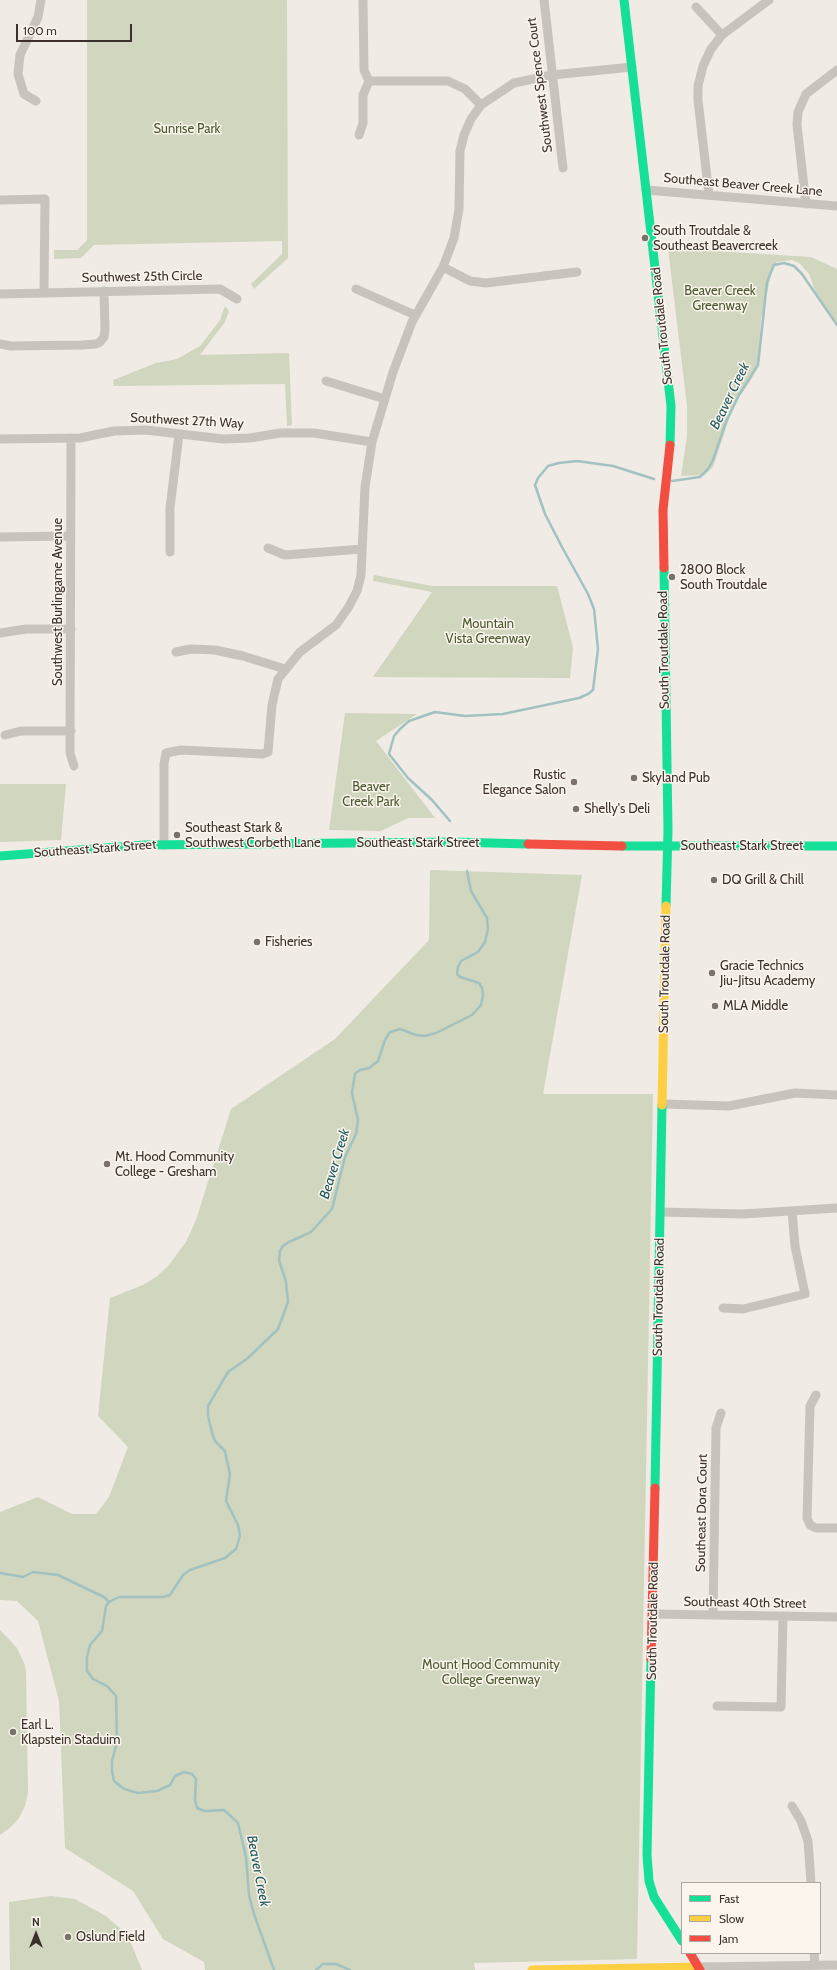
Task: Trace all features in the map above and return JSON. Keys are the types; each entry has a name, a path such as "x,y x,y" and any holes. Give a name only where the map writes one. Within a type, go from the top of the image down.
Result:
{"main road":[{"name":"South Troutdale Road","path":"624,0 671,406 670,446 663,528 667,846 648,1865 649,1882 654,1897 681,1939"},
{"name":"Southeast Stark Street","path":"0,856 164,845 454,842 552,846 837,846"},
{"path":"691,1954 699,1968"},
{"path":"532,1970 699,1968"}],"street":[{"path":"36,101 24,94 18,74 20,55 38,17 41,0"},
{"path":"359,135 363,123 363,96 369,80 364,70 363,0"},
{"name":"Southwest Spence Court","path":"544,0 563,168"},
{"path":"709,196 698,86 706,57 722,35 769,0"},
{"path":"696,7 722,35"},
{"path":"164,845 164,764 166,753 182,750 263,754 268,752 272,706 278,679 300,652 336,624 348,608 357,591 361,576 365,487 372,442 385,399 415,315 443,267 457,229 459,209 459,162 462,143 467,127 481,105 514,83 552,75 632,66"},
{"path":"806,204 797,125 798,112 806,94 837,70"},
{"path":"369,80 448,81 465,89 481,105"},
{"name":"Southeast Beaver Creek Lane","path":"646,190 837,206"},
{"path":"0,200 45,199 44,292"},
{"path":"443,267 470,280 486,283 577,272"},
{"name":"Southwest 25th Circle","path":"0,294 220,289 237,299"},
{"path":"356,289 415,315"},
{"path":"0,344 11,346 82,345 96,344 100,342 104,337 105,330 104,291"},
{"path":"326,381 385,399"},
{"name":"Southwest 27th Way","path":"0,439 72,438 125,430 146,430 223,439 250,438 280,433 314,433 372,442"},
{"path":"170,552 170,508 179,434"},
{"name":"Southwest Burlingame Avenue","path":"72,438 70,753 74,766"},
{"path":"0,537 71,536"},
{"path":"268,548 284,555 362,549"},
{"path":"0,633 26,629 71,629"},
{"path":"176,652 191,649 215,650 243,656 285,669"},
{"path":"5,736 21,731 71,731"},
{"path":"663,1104 729,1106 795,1093 837,1095"},
{"path":"661,1212 743,1214 837,1208"},
{"path":"723,1308 743,1309 805,1294 794,1246 792,1211"},
{"path":"816,1395 810,1406 807,1518 810,1525 816,1528 837,1528"},
{"name":"Southeast Dora Court","path":"712,1615 716,1428 721,1413"},
{"name":"Southeast 40th Street","path":"653,1614 837,1617"},
{"path":"717,1706 781,1707 783,1616"},
{"path":"792,1806 801,1821 808,1841 811,1882"},
{"path":"814,1954 815,1965"},
{"path":"699,1968 837,1965"}],"green space":[{"name":"Sunrise Park","path":"87,0 287,0 288,258 254,289 251,284 282,254 282,241 94,245 81,258 54,259 54,250 77,250 87,240"},
{"name":"Beaver Creek Greenway","path":"668,248 811,257 837,269 837,322 831,317 817,296 809,274 799,263 792,260 777,262 773,267 761,319 758,367 734,404 713,467 704,475 681,476 687,436 687,406"},
{"path":"225,306 229,311 225,322 200,355 289,353 292,425 287,426 285,384 114,386 113,380 156,363 177,359 200,346 220,320"},
{"name":"Mountain Vista Greenway","path":"374,575 433,586 557,586 573,647 570,678 373,677 432,592 373,581"},
{"name":"Beaver Creek Park","path":"345,713 417,714 376,741 435,818 408,818 381,831 329,830"},
{"path":"0,784 66,784 61,840 0,842"},
{"name":"Mount Hood Community College Greenway","path":"430,870 582,875 543,1094 653,1094 637,1959 474,1963 475,1970 205,1970 204,1962 163,1939 133,1891 65,1848 59,1701 38,1621 17,1601 0,1600 0,1512 38,1497 72,1514 96,1514 109,1497 128,1447 98,1416 110,1298 143,1285 156,1277 168,1266 186,1242 196,1220 231,1109 335,1039 429,940"},
{"name":"Earl L. Klapstein Staduim","path":"0,1630 17,1648 26,1670 28,1793 25,1806 19,1818 11,1827 0,1835"},
{"name":"Oslund Field","path":"51,1896 75,1899 106,1916 122,1930 131,1943 142,1970 10,1970 9,1902"}],"waterway":[{"name":"Beaver Creek","path":"672,481 700,477 708,469 713,460 726,422 739,395 758,365 767,282 774,265 784,263 794,266 802,274 837,325"},
{"path":"450,821 432,800 408,778 389,754 394,736 400,729 409,721 435,712 465,716 503,714 579,698 593,690 598,649 594,609 588,594 545,514 535,485 538,478 548,466 577,461 613,466 654,479"},
{"name":"Beaver Creek","path":"274,1970 254,1914 249,1895 246,1857 238,1823 224,1810 205,1811 197,1808 195,1800 196,1779 192,1774 184,1772 175,1776 170,1785 157,1791 138,1793 124,1789 114,1781 112,1761 117,1742 116,1696 107,1686 93,1679 87,1671 87,1657 90,1645 102,1631 106,1606 109,1602 119,1597 163,1597 170,1595 183,1575 190,1570 225,1558 236,1549 240,1536 238,1525 226,1501 230,1474 225,1451 215,1441 213,1436 208,1416 208,1406 228,1372 248,1358 278,1329 288,1302 286,1282 279,1260 280,1251 283,1246 311,1232 332,1209 345,1157 356,1134 358,1120 352,1093 355,1074 360,1070 369,1068 378,1061 385,1040 390,1032 400,1029 416,1035 425,1036 436,1033 472,1015 481,1005 483,995 482,988 479,983 460,977 457,974 461,961 478,952 485,942 488,929 487,918 471,891 467,871"},
{"path":"0,1573 23,1577 33,1572 58,1575 104,1597 109,1602"},
{"name":"Beaver Creek","path":"316,1970 323,1964 336,1964 350,1970"}],"traffic: fast":[{"path":"624,0 671,406 670,445"},
{"path":"664,568 668,830 666,906"},
{"path":"0,856 145,845 454,842 528,844"},
{"path":"622,846 837,846"},
{"path":"655,1488 662,1105"},
{"path":"651,1659 647,1855 649,1881 654,1897 681,1939"}],"traffic: slow":[{"path":"662,1105 666,906"},
{"path":"532,1970 699,1967"}],"traffic: jam":[{"path":"664,568 663,510 670,445"},
{"path":"528,844 622,846"},
{"path":"651,1659 655,1488"},
{"path":"691,1954 700,1970"}],"place":[{"name":"South Troutdale & Southeast Beavercreek","path":"645,238"},
{"name":"2800 Block South Troutdale","path":"672,577"},
{"name":"Skyland Pub","path":"634,778"},
{"name":"Rustic Elegance Salon","path":"574,782"},
{"name":"Shelly's Deli","path":"576,809"},
{"name":"Southeast Stark & Southwest Corbeth Lane","path":"177,835"},
{"name":"DQ Grill & Chill","path":"714,880"},
{"name":"Fisheries","path":"257,942"},
{"name":"Gracie Technics Jiu-Jitsu Academy","path":"712,973"},
{"name":"MLA Middle","path":"715,1006"},
{"name":"Mt. Hood Community College - Gresham","path":"107,1164"},
{"name":"Earl L. Klapstein Staduim","path":"13,1732"},
{"name":"Oslund Field","path":"68,1937"}]}
